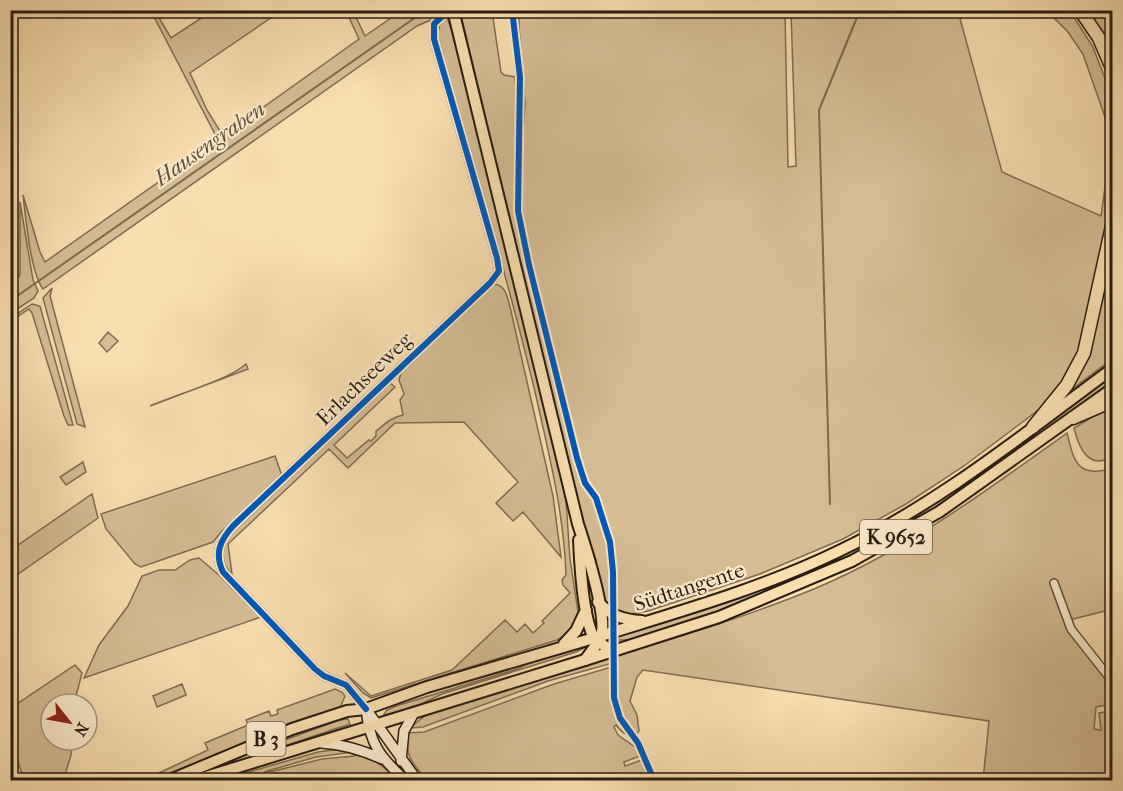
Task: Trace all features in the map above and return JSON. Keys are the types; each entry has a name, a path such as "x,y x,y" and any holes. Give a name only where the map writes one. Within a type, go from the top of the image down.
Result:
{"highway":[{"path":"1080,10 1099,38 1113,69"},
{"path":"1034,427 1067,385 1084,353 1113,226"},
{"path":"1073,418 1113,401"}],"main road":[{"path":"451,10 578,524 588,555 603,624 585,660"},
{"name":"Südtangente","path":"170,780 292,729 347,711 366,710 427,687 561,646 598,638 768,581 841,550 928,501 1113,369"},
{"name":"Südtangente","path":"196,780 701,624 795,587 852,561 939,512 1113,389"},
{"path":"578,524 579,560 589,625 606,647 618,649"},
{"path":"598,602 619,618 648,621"},
{"path":"561,646 576,631 586,608"},
{"path":"366,710 373,725 417,780"},
{"path":"401,761 404,731 414,713"},
{"path":"373,725 372,740 382,759"},
{"path":"319,742 339,744 368,752 382,759 405,780"}],"street":[{"name":"Erlachseeweg","path":"366,710 346,685 324,676 315,669 223,572 218,562 218,553 222,539 234,525 500,271 434,39 434,24 451,10"},
{"path":"1054,582 1071,629 1113,681"}],"shaded area":[{"path":"151,11 155,11 171,38 212,11 281,11 190,73 207,110 223,136 359,39 346,11 353,11 365,36 401,11 443,11 433,19 417,26 43,289 32,258 23,195 45,262 218,140"},
{"path":"460,11 492,11 501,72 504,75 515,77 518,218 552,370 583,485 583,472 533,272 522,218 520,171 525,104 519,16 527,15 527,11 785,11 788,167 796,166 791,11 958,11 1002,172 1101,216 1107,173 1106,120 1083,54 1068,32 1047,11 1070,11 1093,47 1112,97 1112,199 1085,331 1074,367 1045,405 964,466 906,504 843,539 760,574 648,611 627,615 617,613 603,602 597,581 596,560 587,537"},
{"path":"1089,11 1112,11 1112,52"},
{"path":"447,17 561,474 578,612 576,622 569,633 557,640 371,698 363,693 345,673 371,696 452,670 505,620 517,632 525,624 533,633 570,593 562,580 566,575 562,529 536,396 501,261 437,37 440,24"},
{"path":"20,202 33,280 38,291 34,298 11,313 11,286 20,275"},
{"path":"1112,246 1112,359 1068,392"},
{"path":"494,284 504,289 510,307 553,496 561,557 523,512 513,521 496,503 518,482 464,422 395,423 348,468 329,449 228,544 232,574 223,556 228,537 390,383 395,387 334,445 347,458 369,440 371,441 376,436 376,431 386,423 403,415 400,400 404,394 399,380 401,373"},
{"path":"52,288 50,296 85,427 77,424 43,298"},
{"path":"32,304 40,306 73,425 68,425 64,416 32,313 29,309 11,321 11,318"},
{"path":"108,332 118,341 107,352 99,343"},
{"path":"246,364 248,369 150,406 227,376"},
{"path":"1112,376 1112,381 1012,455 927,513 849,557 724,610 633,640 615,640 615,637 710,607 855,548 892,529 1000,458"},
{"path":"1112,405 1112,457 1097,461 1086,455 1074,428"},
{"path":"1067,433 1079,466 1092,471 1112,468 1112,605 1108,606 1105,611 1065,621 1112,684 1112,704 1096,707 1094,729 1101,730 1099,713 1112,711 1112,780 983,780 989,721 643,670 637,677 630,701 637,715 639,731 632,736 624,733 616,725 614,727 618,735 642,752 640,756 624,762 625,766 642,760 649,780 427,780 411,759 408,733 424,732 554,684 615,666 616,662 548,681 423,727 410,728 426,715 732,620 835,580 938,523"},
{"path":"275,456 281,473 278,480 213,542 141,567 135,564 106,529 101,514"},
{"path":"83,462 86,472 66,485 60,477"},
{"path":"92,494 98,518 11,579 11,550"},
{"path":"199,558 261,617 84,678 99,645 128,606 142,576 159,570 175,570 190,560"},
{"path":"584,645 584,648 576,652 442,694 419,705 384,714 396,706 517,669 543,656"},
{"path":"75,665 82,673 77,692 39,692 39,752 71,752 63,780 24,780 11,741 11,708"},
{"path":"182,684 186,695 157,707 153,696"},
{"path":"335,689 345,696 340,708 193,765 161,780 144,780 208,750 205,743 248,725 246,720 269,711 271,716 278,714 277,710"},
{"path":"348,719 350,724 191,777 339,720"},
{"path":"341,749 353,752 316,757 264,772 322,759 354,756 359,752 376,761 398,780 221,780 318,752"}],"waterway":[{"name":"Hausengraben","path":"10,301 426,10"},
{"path":"830,504 819,110 860,10"}],"cycle path":[{"path":"366,709 346,685 324,676 315,669 223,572 219,553 222,541 234,525 490,283 499,271 434,39 434,24 449,10"},
{"path":"512,10 520,77 518,211 529,265 577,458 585,483 596,498 610,542 613,572 614,698 620,718 638,743 654,780"}]}
